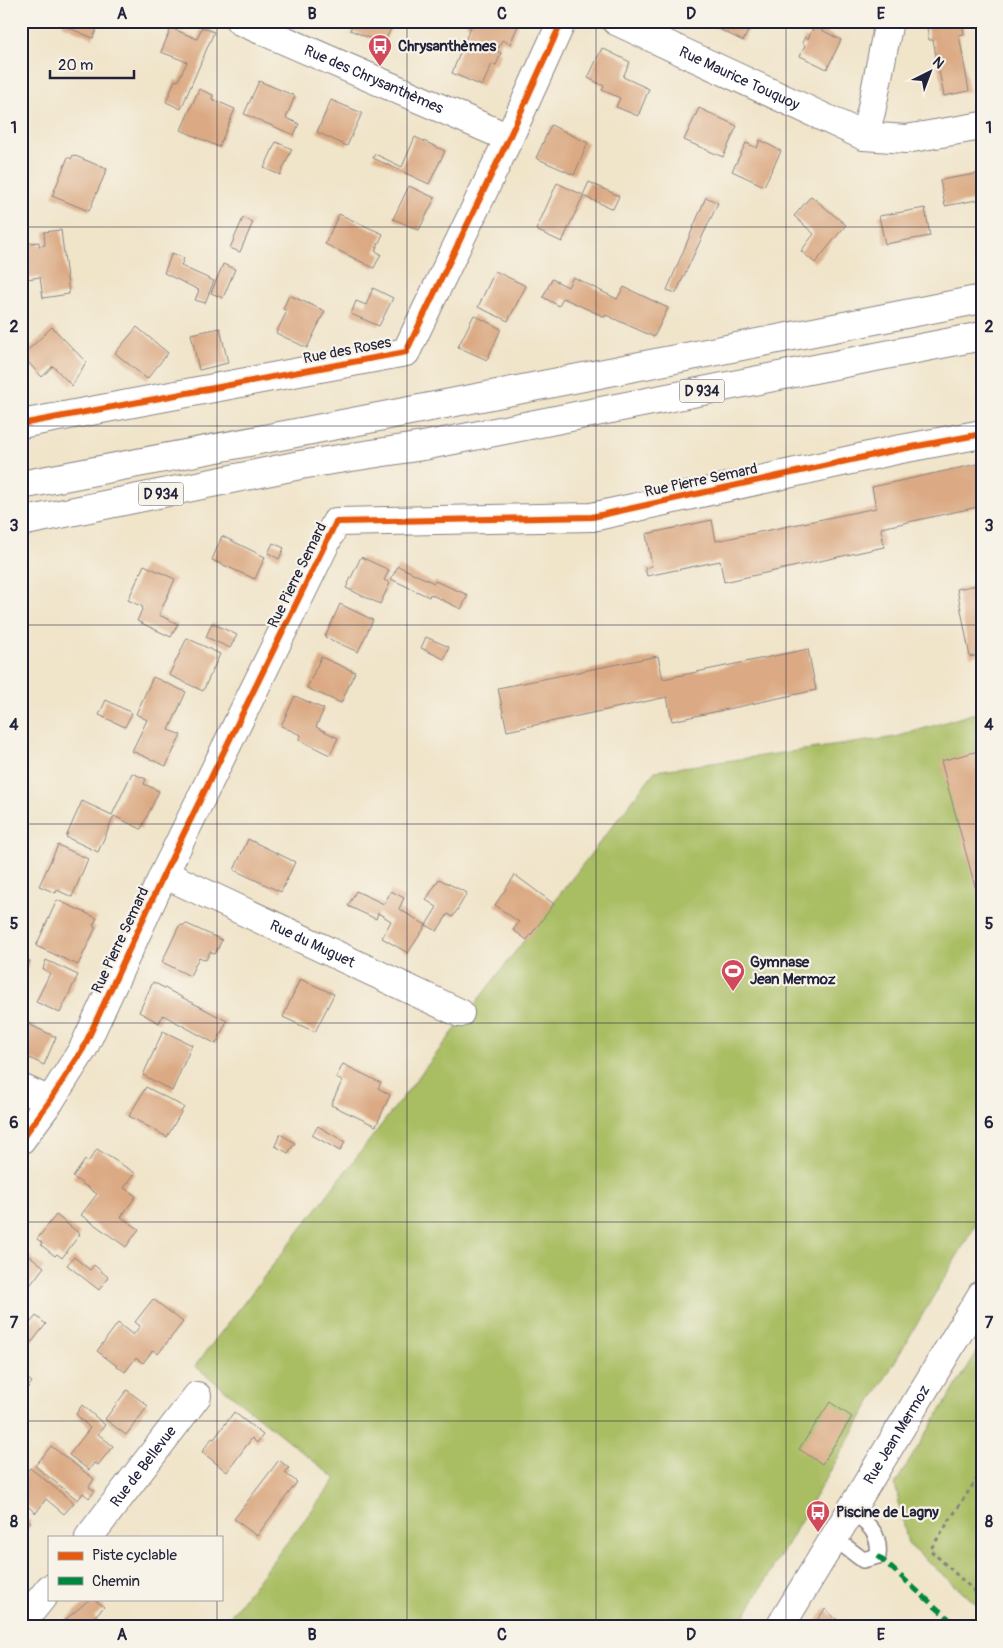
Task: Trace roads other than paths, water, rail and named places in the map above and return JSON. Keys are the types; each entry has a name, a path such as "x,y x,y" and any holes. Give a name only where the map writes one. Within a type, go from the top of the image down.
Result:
{"main road":[{"name":"Rue des Chrysanthèmes","path":"240,21 509,138"},
{"name":"Rue des Roses","path":"21,424 406,352 509,138 562,21"},
{"name":"Rue Maurice Touquoy","path":"616,21 864,136"},
{"path":"889,21 871,112 864,136 906,139 982,126"},
{"name":"D 934","path":"21,484 301,432 982,299"},
{"name":"D 934","path":"21,522 300,465 423,446 982,336"},
{"name":"Rue Pierre Semard","path":"21,1140 50,1101 82,1049 164,874 336,522 592,517 896,450 982,434"},
{"name":"Rue du Muguet","path":"164,874 460,1013"},
{"path":"21,1088 50,1101"},
{"name":"Rue Jean Mermoz","path":"780,1627 982,1294"},
{"name":"Rue de Bellevue","path":"90,1536 197,1396"},
{"path":"28,1622 48,1591"}],"lane":[{"path":"834,1538 863,1560 878,1556 879,1545 871,1527 851,1511"}],"place":[{"name":"Chrysanthèmes","path":"380,67"},
{"name":"Gymnase Jean Mermoz","path":"733,992"},
{"name":"Piscine de Lagny","path":"818,1533"}]}
